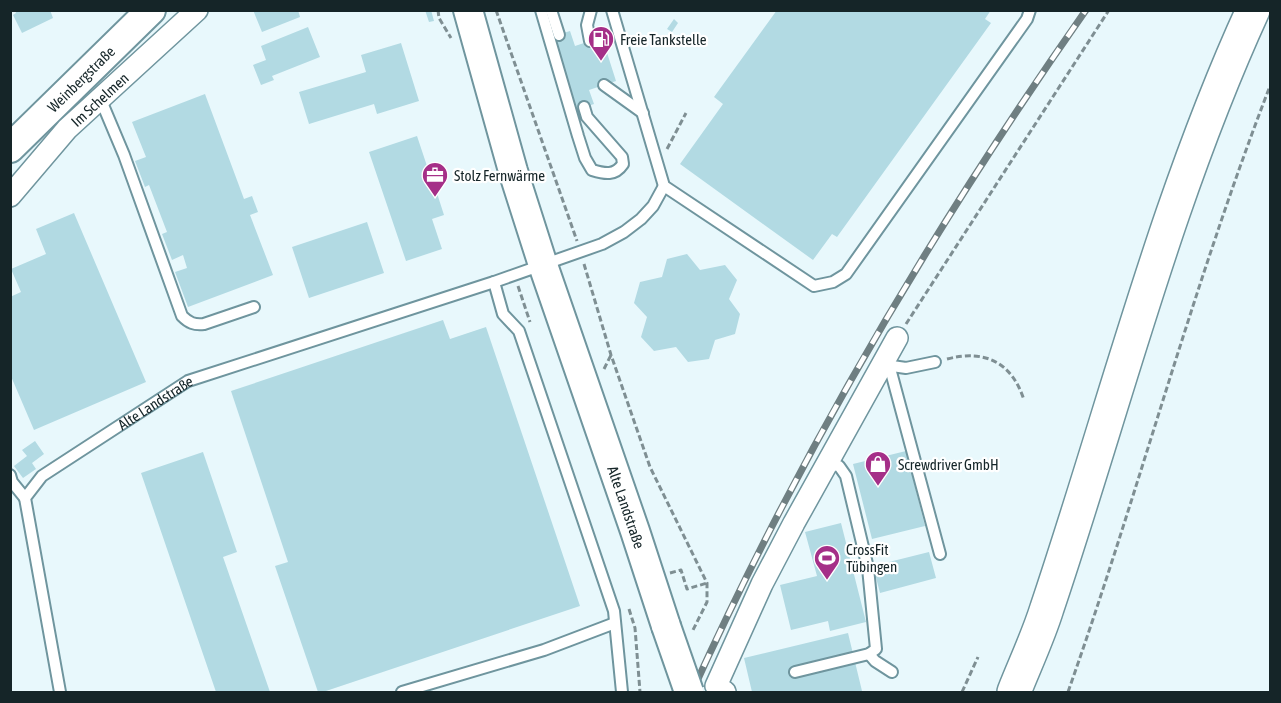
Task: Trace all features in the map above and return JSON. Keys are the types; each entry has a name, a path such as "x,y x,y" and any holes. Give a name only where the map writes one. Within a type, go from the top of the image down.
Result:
{"main road":[{"path":"1014,693 1047,610 1161,247 1206,125 1253,10"},
{"path":"1028,693 1047,610"}],"street":[{"name":"Weinbergstraße","path":"10,148 151,10"},
{"name":"Im Schelmen","path":"10,196 67,129 197,10"},
{"name":"Alte Landstraße","path":"468,10 513,171 534,268 635,531 680,628 688,693"},
{"path":"725,693 716,686 762,584 897,338"}],"lane":[{"path":"541,10 585,158 592,170 608,174 615,172 623,164 622,157 587,117 584,107"},
{"path":"551,10 559,35"},
{"path":"590,41 587,25 591,10"},
{"path":"534,268 581,253 624,232 653,206 664,186 612,10"},
{"path":"664,186 814,286 833,282 846,274 1027,19 1030,10"},
{"path":"604,85 643,113"},
{"path":"100,98 124,154 182,316 188,322 196,325 254,308"},
{"name":"Alte Landstraße","path":"25,498 42,476 188,381 534,268"},
{"path":"494,282 503,314 519,331 614,611 622,693"},
{"path":"881,364 906,368 935,362"},
{"path":"881,364 891,372 940,554"},
{"path":"795,672 869,654 876,649 871,591 862,541 846,476 843,470 836,465 823,470"},
{"path":"10,475 12,482 25,498 60,693"},
{"path":"402,693 544,650 615,623"},
{"path":"869,654 875,661 892,672"}],"path":[{"path":"496,10 581,253 611,355 650,467 707,583 707,602 680,628"},
{"path":"897,338 1109,10"},
{"path":"1068,693 1141,474 1237,171 1270,86"},
{"path":"659,165 686,113"},
{"path":"935,362 960,356 982,357 990,360 1008,369 1019,384 1024,400"},
{"path":"666,575 681,570 687,589 707,583"},
{"path":"631,650 637,650"},
{"path":"962,693 978,657"}],"building":[{"path":"15,10 50,10 53,18 22,33 13,15 16,13"},
{"path":"253,10 298,10 300,17 262,32"},
{"path":"425,10 431,10 434,21 429,22"},
{"path":"777,10 991,10 985,19 991,23 837,237 832,234 813,260 680,164 723,104 714,97"},
{"path":"674,19 678,23 672,32 667,29"},
{"path":"308,27 320,57 272,76 274,80 261,85 253,65 266,60 261,46"},
{"path":"570,31 575,46 602,37 616,81 589,90 594,104 575,110 551,37"},
{"path":"401,43 419,101 377,114 374,104 309,124 299,92 366,72 361,55"},
{"path":"205,94 244,199 252,196 258,212 250,215 273,275 188,307 175,272 187,268 183,255 172,260 162,234 167,232 149,185 145,187 135,161 146,157 132,122"},
{"path":"417,136 429,172 432,171 444,215 432,219 442,249 406,261 369,152"},
{"path":"74,213 146,382 34,430 10,374 10,297 21,292 11,269 46,254 36,229"},
{"path":"367,222 384,273 309,298 292,247"},
{"path":"687,254 700,270 725,265 737,280 729,299 740,314 735,334 715,340 709,359 688,362 676,347 654,351 641,337 647,317 634,303 640,282 662,277 667,259"},
{"path":"443,320 450,339 486,327 580,606 318,692 275,566 288,562 231,391"},
{"path":"35,441 44,454 32,463 36,469 23,478 14,466 27,456 22,450"},
{"path":"906,451 925,526 872,539 853,464"},
{"path":"203,452 237,552 223,557 270,692 216,692 141,473"},
{"name":"CrossFit Tübingen","path":"841,523 866,622 830,631 828,621 791,630 780,585 817,576 805,532"},
{"path":"929,552 936,578 880,593 873,566"},
{"path":"848,633 862,691 752,692 744,658"}],"railway":[{"path":"692,692 778,515 873,342 923,257 976,174 1086,10"}],"place":[{"name":"Freie Tankstelle","path":"601,62"},
{"name":"Stolz Fernwärme","path":"435,198"},
{"name":"Screwdriver GmbH","path":"878,487"},
{"name":"CrossFit Tübingen","path":"827,581"}]}
